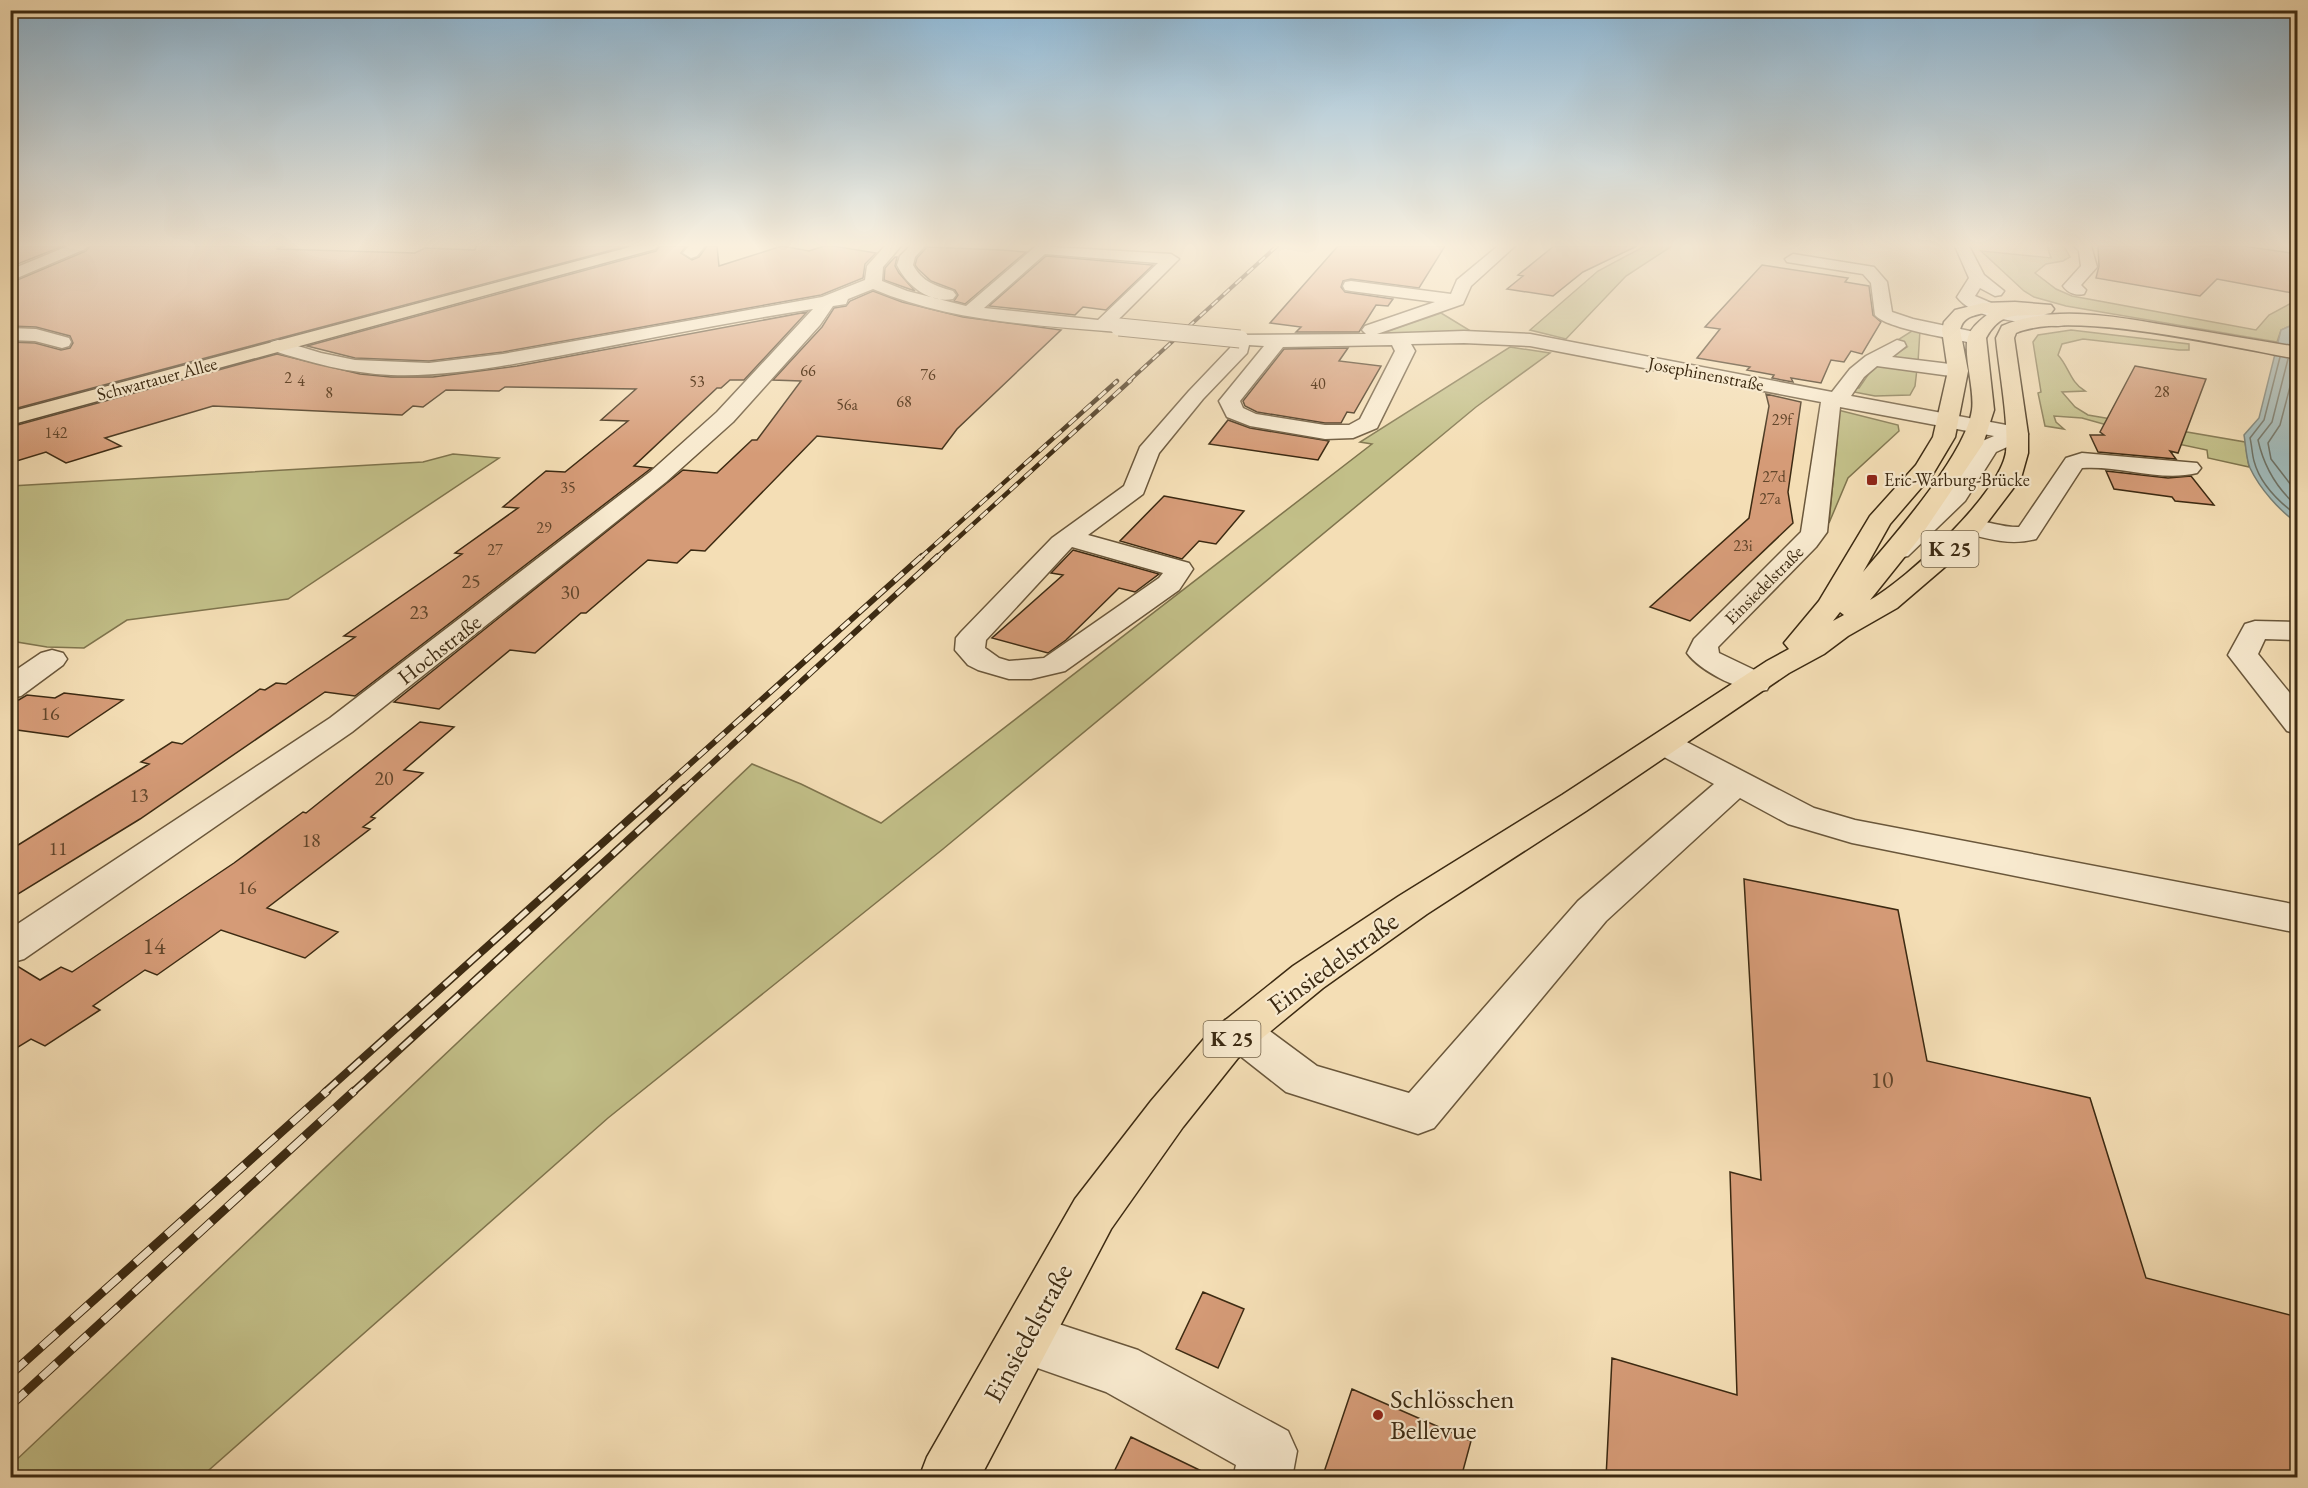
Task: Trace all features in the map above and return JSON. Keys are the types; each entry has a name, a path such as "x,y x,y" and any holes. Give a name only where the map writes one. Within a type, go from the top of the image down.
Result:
{"main road":[{"name":"Schwartauer Allee","path":"10,419 392,315"},
{"name":"K 25","path":"1952,332 1953,322 1960,315"},
{"path":"1977,338 1994,315"},
{"name":"K 25","path":"2086,315 2140,327 2298,353"},
{"name":"Einsiedelstraße","path":"948,1478 1093,1214 1167,1114 1223,1046 1308,977 1413,904 1665,744 1767,675 1887,602 1951,548 1971,527 2009,478 2017,453 2017,434 2005,338 2008,330 2016,325 2058,321 2140,327"},
{"name":"Einsiedelstraße","path":"1767,675 1832,605 1879,521 1924,470 1944,437 1958,371 1952,332"},
{"name":"Einsiedelstraße","path":"1838,630 1860,593 1947,481 1972,444 1983,410 1977,338"}],"street":[{"path":"278,346 311,359 349,367 389,370 432,369 499,360 752,315"},
{"name":"Hochstraße","path":"10,949 341,725 576,543 658,477 725,417 818,315"},
{"name":"Josephinenstraße","path":"1012,315 1278,341 1487,337 1530,340 2017,434"},
{"path":"1111,326 1120,315"},
{"path":"1301,342 1353,335 1415,315"},
{"path":"1475,315 1497,329 1530,340"},
{"path":"1885,315 1908,324 1977,338"},
{"name":"Einsiedelstraße","path":"2031,315 2058,321"},
{"path":"10,334 36,334 62,342"},
{"path":"1068,538 1180,569 1169,584 1054,665 1032,671 1000,670 981,662 970,650 971,638 1068,538 1135,489 1148,452 1196,394 1240,349 1240,339"},
{"path":"1278,341 1229,401 1235,412 1250,420 1325,432 1353,431 1369,423 1405,351 1399,340"},
{"name":"Einsiedelstraße","path":"1767,675 1708,659 1702,653 1704,645 1807,542 1814,532 1830,405 1843,393 1857,374 1873,360 1897,346"},
{"path":"1873,360 1958,371"},
{"path":"1886,562 1956,496 1988,447 2017,434"},
{"path":"1971,527 2007,536 2027,534 2074,462 2082,460 2153,468 2189,468"},
{"path":"2298,631 2255,630 2243,655 2298,724"},
{"path":"10,689 52,659"},
{"path":"1665,744 1802,816 1852,831 2298,919"},
{"path":"1240,1032 1302,1079 1418,1115 1592,911 1737,782"},
{"path":"1025,1339 1119,1369 1268,1451 1262,1478"}],"shaded area":[{"path":"1434,315 1445,315 1474,333 1386,335 1386,332"},
{"path":"1547,315 1588,315 1566,339 1530,330"},
{"path":"2121,315 2177,315 2256,330 2269,315 2297,315 2297,323 2281,330 2277,342"},
{"path":"1915,329 1920,330 1918,362 1891,357 1907,347 1893,343"},
{"path":"2071,330 2189,344 2189,350 2179,350 2083,339 2062,344 2058,355 2076,383 2085,391 2062,392 2075,407 2088,415 2245,442 2249,467 2208,458 2207,450 2164,441 2082,418 2054,416 2056,422 2064,429 2045,426 2038,393 2041,392 2033,342 2038,335"},
{"path":"1510,347 1550,353 1476,407 943,849 608,1118 201,1477 11,1477 11,1465 752,764 801,784 881,823 1372,444 1360,442"},
{"path":"1874,366 1917,369 1915,386 1910,395 1875,396 1849,391 1852,388 1859,388"},
{"path":"1834,409 1898,425 1899,431 1848,478 1829,523 1839,418 1833,413"},
{"path":"453,454 499,458 288,599 127,620 84,648 47,647 11,641 11,486 423,462"}],"water":[{"path":"2297,323 2297,523 2270,499 2254,476 2248,461 2244,435 2259,418 2281,330"}],"building":[{"path":"10,315 366,315 10,410 10,342 35,343 61,350 70,348 73,343 70,336 36,327 10,326"},
{"path":"419,315 707,315 503,352 429,361 355,358 307,346"},
{"path":"789,315 804,315 744,380 730,380 721,388 717,388 634,466 652,468 355,696 325,692 140,819 10,899 10,850 149,764 141,762 172,742 182,744 260,689 265,690 276,683 286,684 355,637 344,636 462,554 455,553 518,508 503,507 546,471 565,472 628,421 601,420 636,389 505,387 499,391 446,390 423,407 413,406 402,415 213,406 105,438 121,446 66,463 46,452 10,463 10,427 277,354 360,374 391,377 433,377 517,366"},
{"path":"829,315 957,315 1061,330 957,429 942,449 817,436 705,551 691,550 677,563 648,560 535,653 510,650 439,709 394,702 683,470 717,473 752,440 757,440 801,381 773,380 822,327"},
{"path":"1277,315 1369,315 1359,332 1296,332 1301,327 1270,323"},
{"path":"1716,315 1874,315 1881,322 1862,354 1851,351 1844,362 1831,360 1821,383 1791,378 1793,382 1772,378 1774,375 1747,370 1750,367 1697,358 1720,329 1705,327"},
{"path":"1348,348 1339,361 1381,366 1354,413 1347,412 1341,423 1325,423 1257,412 1245,406 1243,401 1284,349"},
{"path":"2135,366 2206,379 2178,453 2170,451 2176,459 2098,452 2090,435 2104,435 2100,432"},
{"path":"1766,394 1801,402 1788,492 1793,523 1690,621 1650,607 1749,518 1769,406"},
{"path":"1228,420 1250,428 1329,441 1318,460 1209,444"},
{"path":"2106,471 2168,478 2191,476 2214,505 2175,501 2172,497 2114,489"},
{"path":"1164,496 1244,511 1216,544 1199,541 1182,559 1120,541"},
{"path":"1073,550 1159,574 1135,592 1119,588 1066,640 1048,653 992,638 1063,575 1051,573"},
{"path":"64,693 123,700 68,737 10,729 10,705 27,695 55,698"},
{"path":"420,722 454,727 404,770 423,773 371,817 375,818 363,827 370,829 267,908 338,932 305,958 221,930 157,975 145,970 93,1006 100,1010 45,1046 31,1039 10,1052 10,965 14,964 40,980 61,967 72,972 234,863 303,812 306,813"},
{"path":"1744,879 1898,910 1927,1061 2090,1098 2146,1278 2298,1317 2298,1478 1606,1478 1612,1358 1737,1395 1730,1172 1761,1180"},
{"path":"1203,1292 1244,1309 1218,1368 1176,1349"},
{"name":"Schlösschen Bellevue","path":"1352,1389 1471,1441 1461,1478 1322,1478"},
{"path":"1131,1437 1216,1478 1111,1478"}],"railway":[{"path":"1129,381 1201,315"},
{"path":"936,558 1131,380"},
{"path":"920,558 1117,381"},
{"path":"662,789 922,556"},
{"path":"684,789 938,556"},
{"path":"325,1092 664,788"},
{"path":"353,1092 685,788"},
{"path":"10,1375 327,1091"},
{"path":"10,1406 354,1091"}],"place":[{"name":"Eric-Warburg-Brücke","path":"1872,480"},
{"name":"Schlösschen Bellevue","path":"1378,1415"}]}
